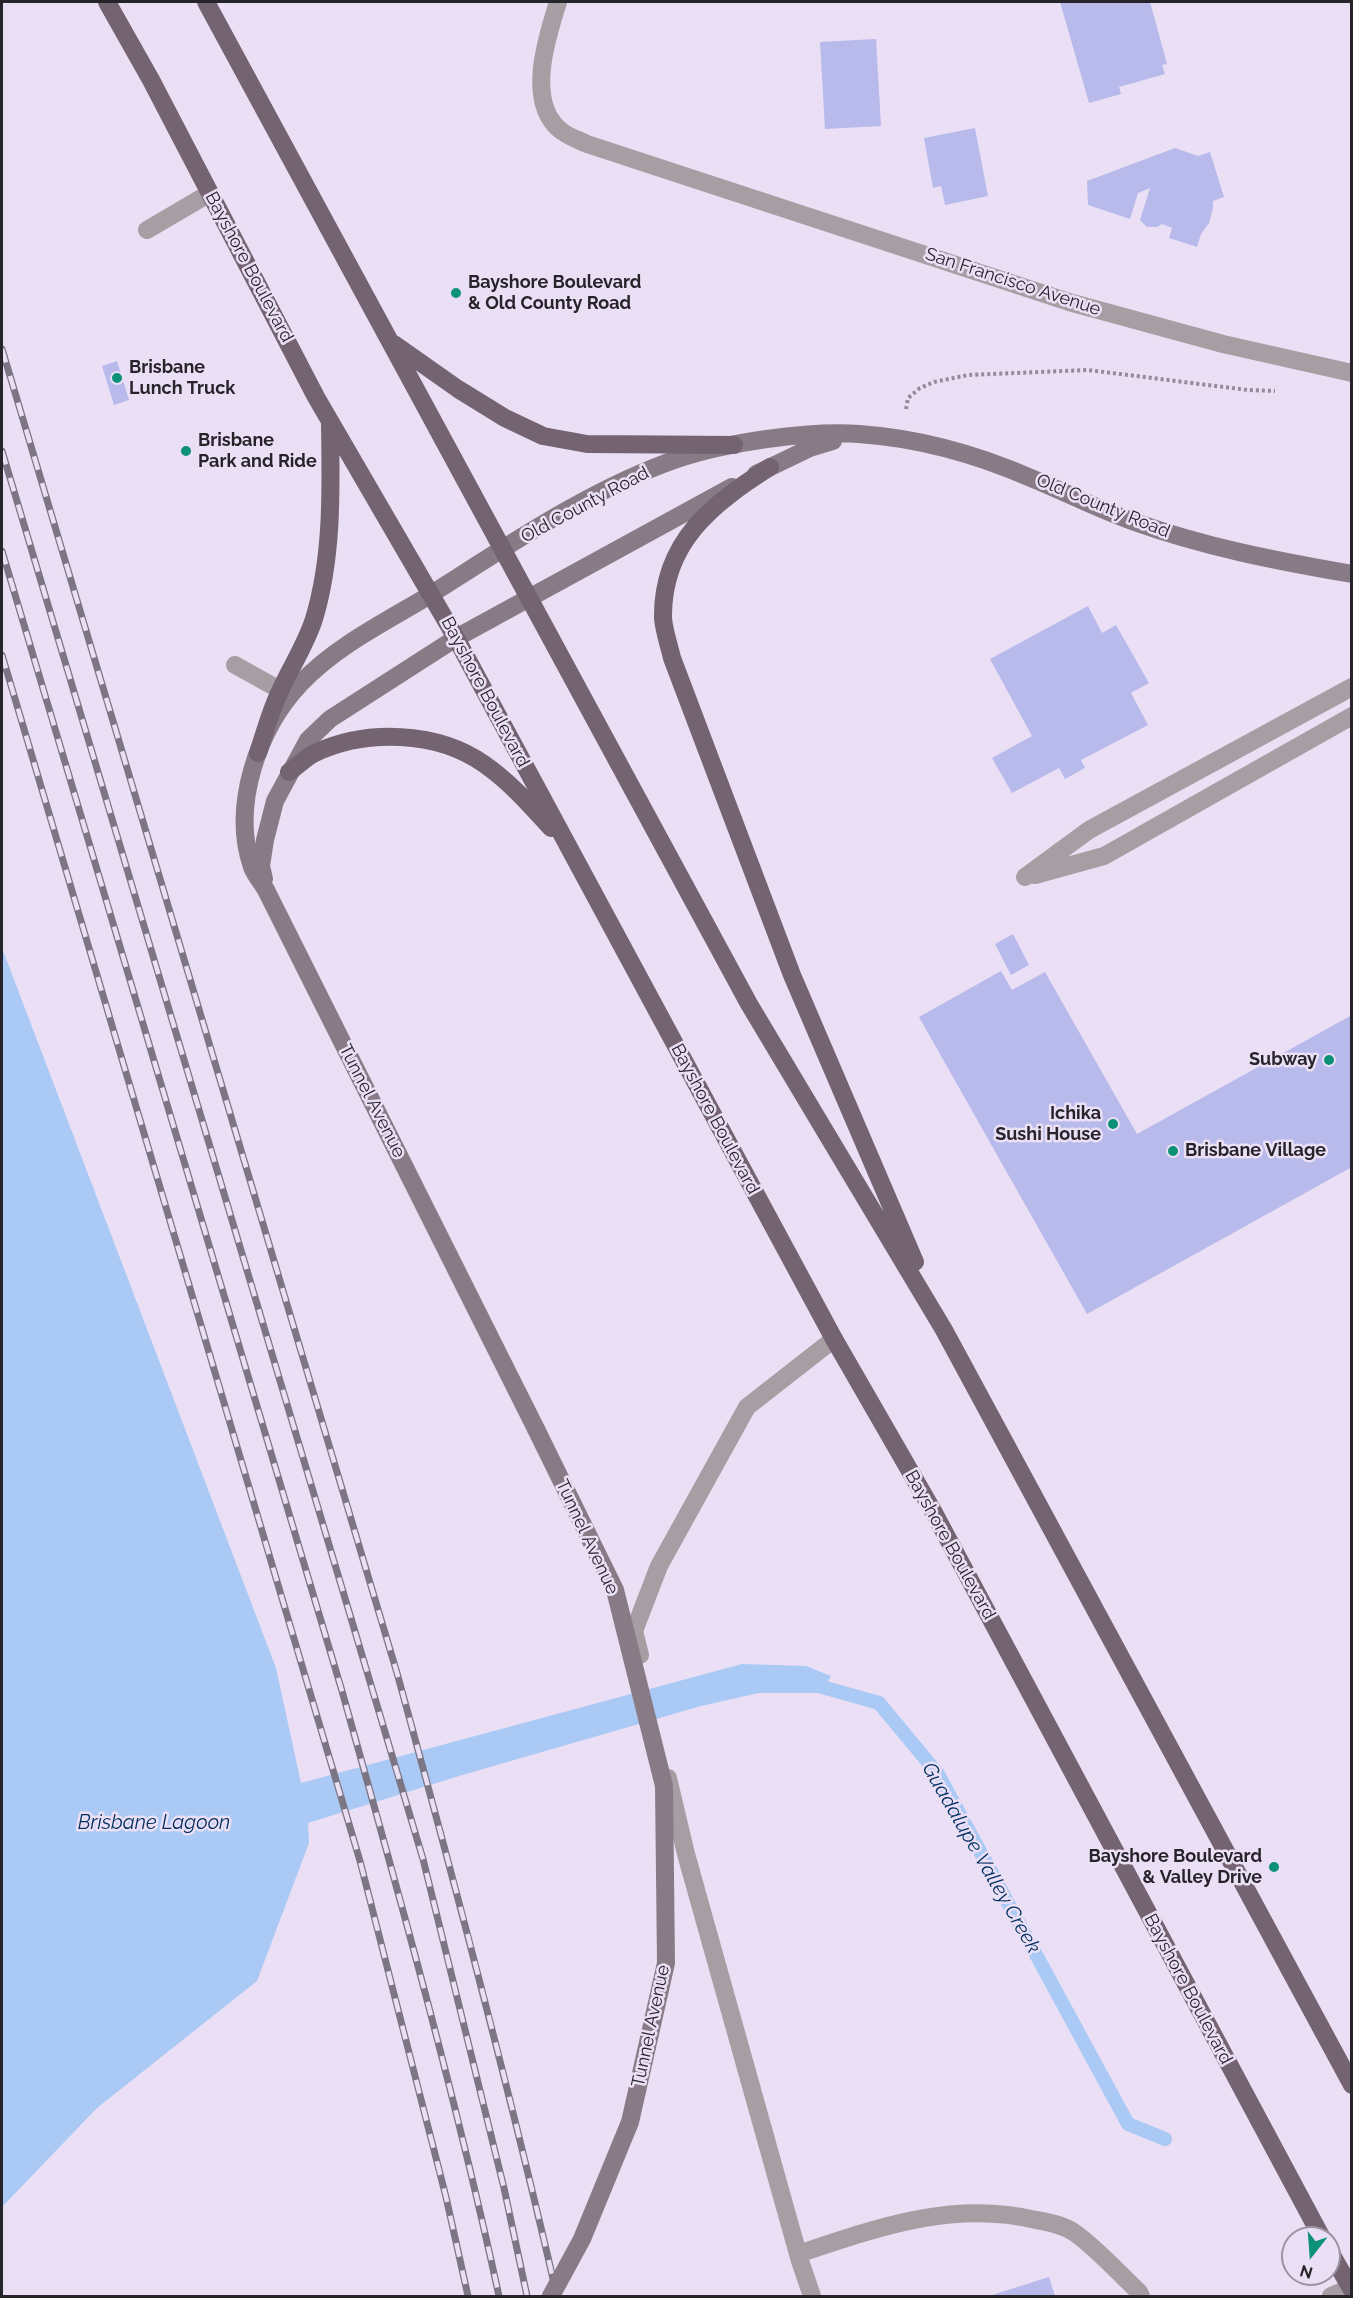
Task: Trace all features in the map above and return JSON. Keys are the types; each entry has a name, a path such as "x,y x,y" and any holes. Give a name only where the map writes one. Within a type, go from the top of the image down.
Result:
{"main road":[{"name":"Bayshore Boulevard","path":"107,2 152,80 330,422 456,638 834,1339 933,1511 1316,2226"},
{"path":"206,2 749,1004 944,1330 1352,2085"},
{"path":"389,340 468,395 505,418 543,436 587,444 734,445"},
{"path":"258,753 280,690 314,619 324,575 331,490 330,422"},
{"path":"770,467 731,492 699,522 678,550 665,586 663,620 672,658 792,975 944,1330"},
{"path":"289,772 313,754 343,743 377,738 413,738 448,746 483,763 509,783 567,845"},
{"path":"1312,2010 1352,2059"},
{"path":"1341,2271 1351,2289"}],"street":[{"name":"San Francisco Avenue","path":"558,2 540,82 540,96 559,130 587,144 1069,302 1302,364 1352,373"},
{"path":"147,230 210,194"},
{"name":"Old County Road","path":"456,638 770,467 810,448 857,433"},
{"name":"Old County Road","path":"431,594 503,548 622,481 679,458 734,445 795,436 857,433 949,450 1027,476 1131,521 1224,550 1352,574"},
{"name":"Tunnel Avenue","path":"431,594 334,654 300,683 278,715 258,753 246,793 244,831 253,869 266,890 615,1590 664,1786 666,1963 630,2122 582,2239 551,2296"},
{"name":"Tunnel Avenue","path":"266,890 261,866 275,801 308,740 330,719 456,638"},
{"path":"235,665 280,690"},
{"path":"1352,687 1089,830 1025,877 1104,856 1352,716"},
{"path":"812,2296 798,2254 686,1854 634,1631 659,1566 747,1407 834,1339"},
{"path":"798,2254 869,2230 942,2213 1008,2213 1050,2223 1074,2232 1141,2296"},
{"path":"1331,2296 1351,2289"}],"path":[{"path":"902,440 908,398 920,388 934,382 968,375 1088,370 1248,390 1296,391 1302,364"}],"water":[{"name":"Brisbane Lagoon","path":"2,948 276,1668 301,1783 742,1664 806,1666 831,1676 821,1693 759,1693 701,1706 459,1776 308,1823 309,1843 257,1981 97,2108 2,2207"}],"building":[{"path":"1060,2 1150,2 1167,64 1162,65 1165,74 1119,87 1121,94 1089,103"},
{"path":"876,39 881,126 825,129 820,42"},
{"path":"975,128 988,196 945,205 941,186 933,188 924,138"},
{"path":"1175,148 1198,156 1210,152 1224,197 1213,201 1209,223 1201,234 1197,247 1169,238 1172,228 1162,224 1157,227 1147,227 1140,220 1150,188 1138,193 1130,219 1088,205 1087,181"},
{"path":"117,361 129,400 114,405 102,366"},
{"path":"1088,606 1102,633 1116,625 1149,683 1131,693 1148,725 1081,760 1085,768 1065,779 1059,768 1012,793 992,758 1032,736 990,659"},
{"path":"1013,934 1029,965 1011,975 995,944"},
{"name":"Brisbane Village","path":"1001,971 1012,990 1045,972 1137,1134 1352,1015 1352,1167 1087,1314 919,1017"},
{"path":"1049,2277 1055,2296 989,2296"}],"waterway":[{"name":"Guadalupe Valley Creek","path":"808,1683 879,1703 938,1774 1128,2124 1165,2139"}],"railway":[{"path":"2,349 397,1673 480,1984 557,2296"},
{"path":"2,451 423,1859 504,2188 527,2296"},
{"path":"2,551 342,1691 445,2068 499,2296"},
{"path":"2,655 360,1861 446,2197 468,2296"}],"place":[{"name":"Bayshore Boulevard & Old County Road","path":"456,293"},
{"name":"Brisbane Lunch Truck","path":"117,378"},
{"name":"Brisbane Park and Ride","path":"186,451"},
{"name":"Subway","path":"1329,1060"},
{"name":"Ichika Sushi House","path":"1113,1124"},
{"name":"Brisbane Village","path":"1173,1151"},
{"name":"Bayshore Boulevard & Valley Drive","path":"1274,1867"}]}
